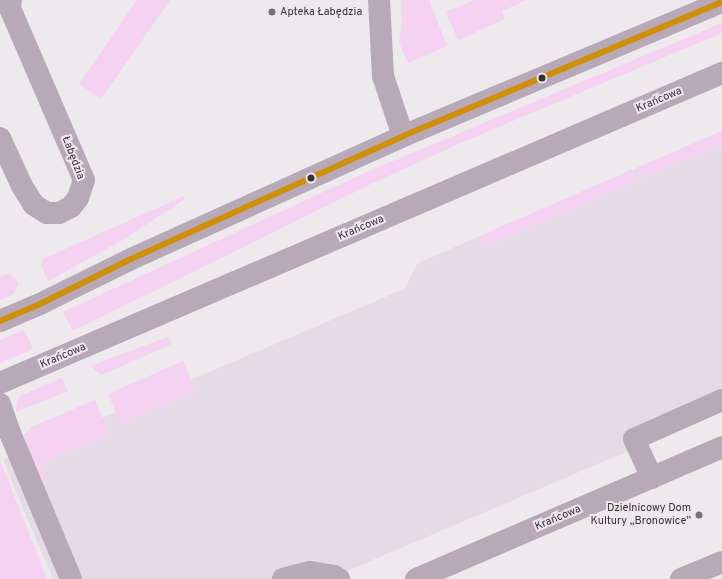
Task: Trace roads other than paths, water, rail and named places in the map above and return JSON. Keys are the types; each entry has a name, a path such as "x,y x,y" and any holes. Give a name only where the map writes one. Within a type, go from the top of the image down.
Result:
{"main road":[{"path":"0,321 40,304 131,259 403,136 722,2"},
{"name":"Krańcowa","path":"0,383 722,73"}],"street":[{"name":"Łabędzia","path":"0,138 22,186 34,204 47,213 59,214 71,207 78,198 84,180 10,8 11,0"},
{"path":"379,0 383,76 403,136"},
{"path":"652,478 634,439 722,400"},
{"path":"0,404 10,433 71,579"},
{"name":"Krańcowa","path":"416,579 722,447"},
{"path":"681,579 722,562"},
{"path":"283,579 310,572 334,576 339,579"}],"place":[{"name":"Apteka Łabędzia","path":"272,12"},
{"name":"Dzielnicowy Dom Kultury „Bronowice”","path":"699,515"}]}
